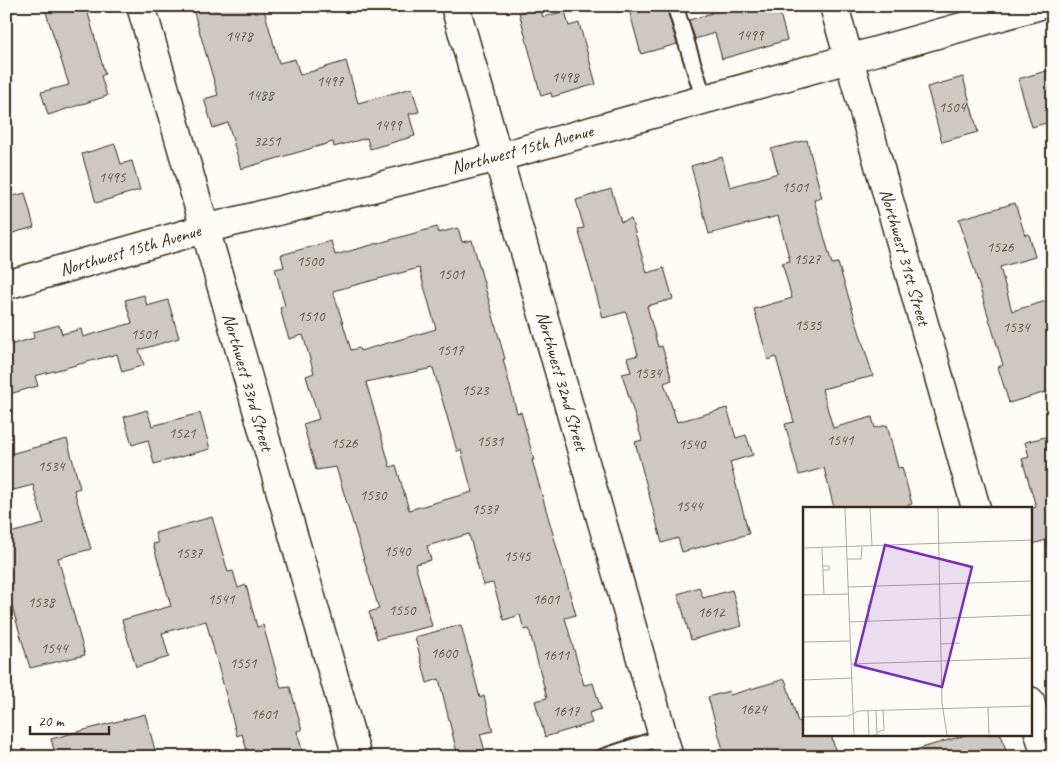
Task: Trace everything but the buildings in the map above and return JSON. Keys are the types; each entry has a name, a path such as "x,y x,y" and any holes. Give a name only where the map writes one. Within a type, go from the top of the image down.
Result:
{"street":[{"name":"Northwest 33rd Street","path":"141,6 357,757"},
{"name":"Northwest 32nd Street","path":"455,6 666,747"},
{"name":"Northwest 31st Street","path":"834,6 976,507"},
{"name":"Northwest 15th Avenue","path":"6,285 204,229 499,157 849,57 1037,6"},
{"path":"1032,708 1046,757"}],"lane":[{"path":"675,6 704,99"},
{"path":"603,757 666,747"}]}
